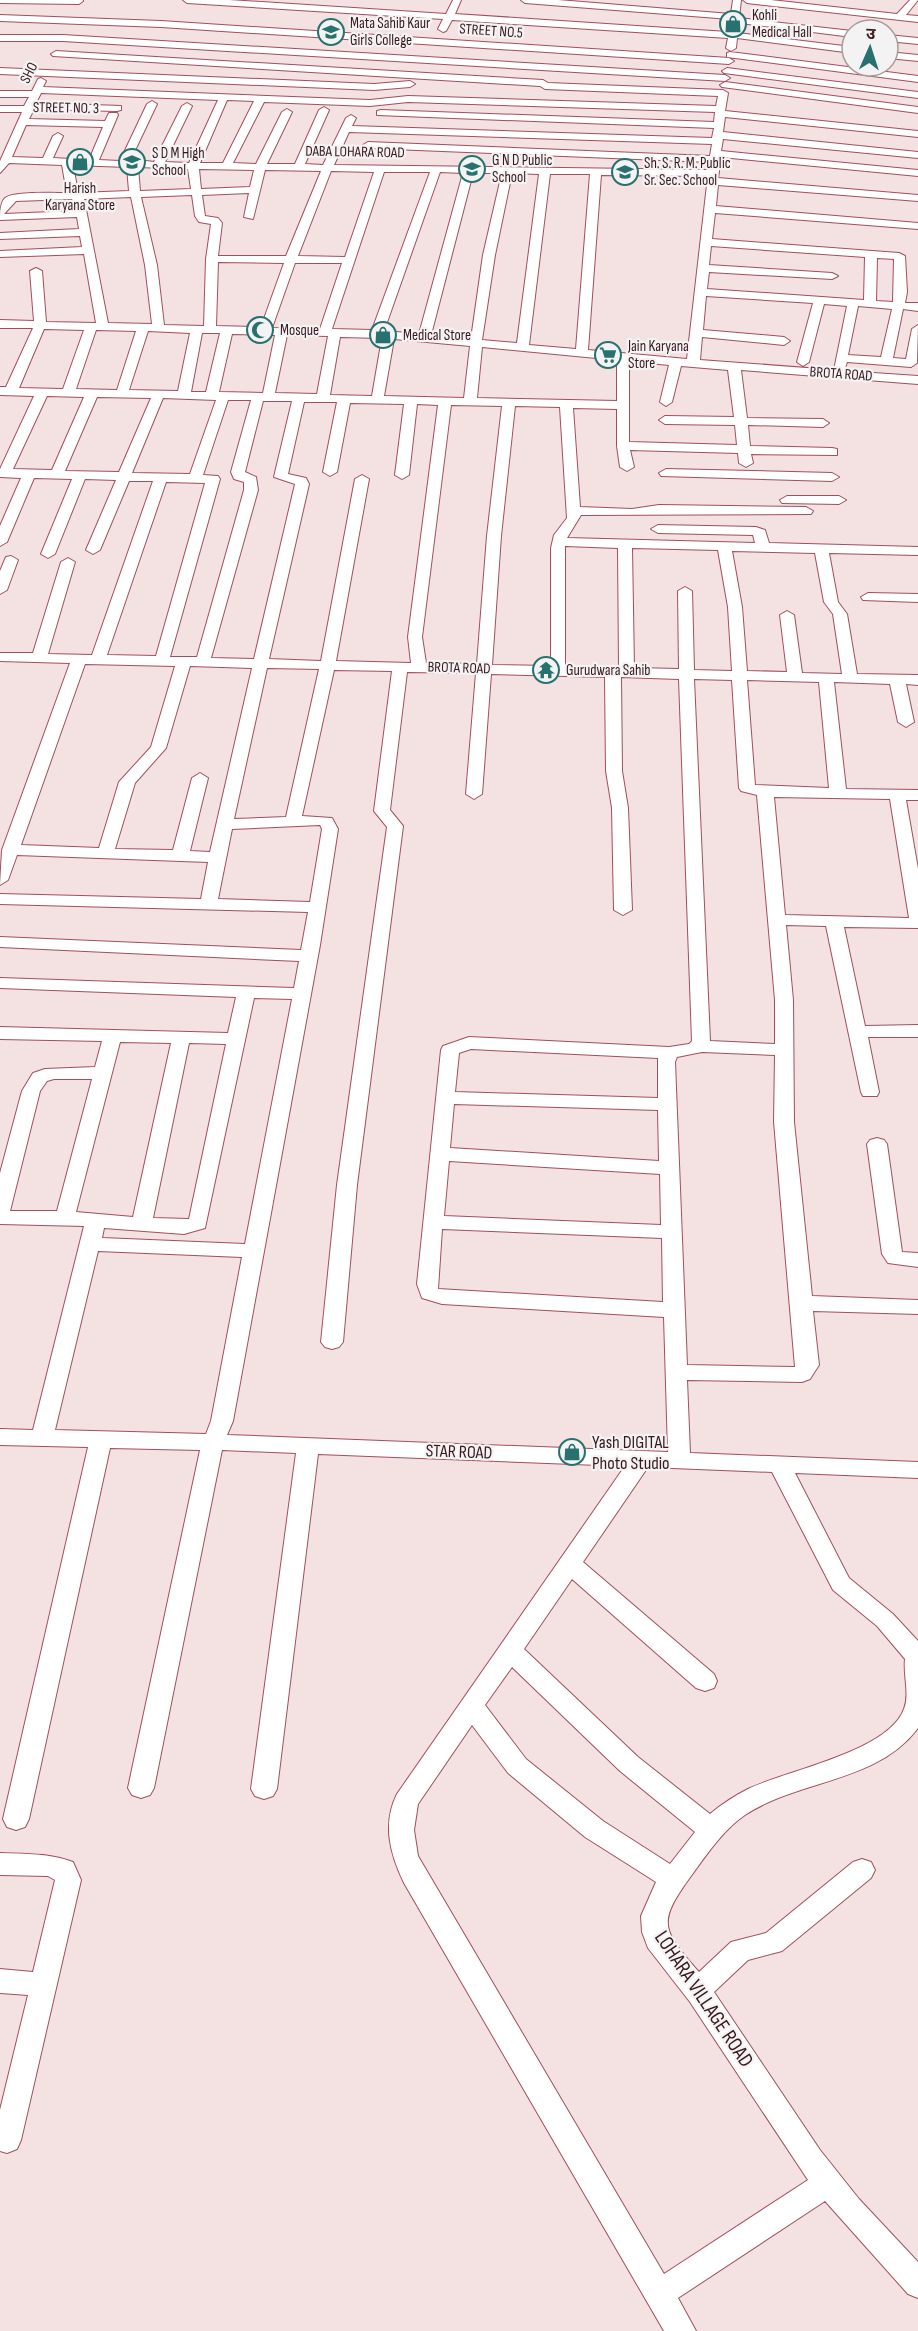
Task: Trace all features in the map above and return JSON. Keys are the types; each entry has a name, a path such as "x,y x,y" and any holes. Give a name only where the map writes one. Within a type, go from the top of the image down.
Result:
{"street":[{"path":"0,0 78,3"},
{"path":"187,0 279,3 448,18 662,25"},
{"path":"315,8 322,0"},
{"path":"354,11 364,0"},
{"path":"525,0 729,43 918,79"},
{"path":"747,0 918,20"},
{"path":"854,12 865,0"},
{"path":"899,17 915,0"},
{"path":"0,7 78,3"},
{"name":"SHO","path":"6,156 17,125 37,90 78,3"},
{"path":"407,15 417,3"},
{"path":"454,31 442,32 455,3 662,25 918,95"},
{"path":"876,18 879,15"},
{"path":"0,18 69,22"},
{"path":"900,38 918,20"},
{"path":"0,25 69,22"},
{"name":"STREET NO.5","path":"69,22 161,24 391,37 486,46 729,43"},
{"path":"149,37 161,24"},
{"path":"653,41 662,25"},
{"path":"185,39 195,26"},
{"path":"217,49 233,28"},
{"path":"263,43 270,31"},
{"path":"0,38 55,51 217,49 380,57 729,43 840,35"},
{"path":"380,57 391,37"},
{"path":"900,39 918,41"},
{"path":"729,43 918,110"},
{"path":"693,364 699,292 729,43"},
{"path":"0,71 46,71 374,87 391,84 538,89 729,43 840,49"},
{"path":"0,46 543,83 545,86"},
{"path":"900,56 918,58"},
{"path":"0,84 37,90 125,94 370,103 408,99 719,125 918,155"},
{"path":"0,94 37,90"},
{"path":"93,162 125,94"},
{"path":"210,328 212,259 217,223 214,220 201,219 193,166 224,97"},
{"path":"226,167 261,98"},
{"path":"402,114 408,99"},
{"path":"152,104 128,163 152,265 158,327"},
{"path":"158,165 187,106"},
{"path":"780,120 791,106 832,111 823,124"},
{"path":"0,109 116,110"},
{"path":"299,166 324,110"},
{"path":"249,217 260,167 286,112"},
{"path":"266,329 290,259 328,167 354,113"},
{"path":"381,113 719,125"},
{"path":"346,129 719,125 780,120 914,134 918,120"},
{"name":"STREET NO. 3","path":"17,125 109,124"},
{"path":"47,161 58,136"},
{"name":"DABA LOHARA ROAD","path":"0,144 6,156 47,161 226,167 508,169 714,175"},
{"path":"368,145 715,156 918,173"},
{"path":"323,398 330,332 349,260 386,168 399,146"},
{"path":"491,169 493,149"},
{"path":"67,161 73,195 79,199 80,214 86,232 97,327 68,393"},
{"path":"377,400 383,335 436,169"},
{"path":"424,339 470,169"},
{"path":"470,401 475,344 497,210 508,169"},
{"path":"522,349 545,170"},
{"path":"582,353 596,171"},
{"path":"714,175 918,190"},
{"path":"714,175 918,198"},
{"path":"0,212 14,198 255,190"},
{"path":"835,208 918,226"},
{"path":"710,209 823,223 918,215"},
{"path":"0,218 80,214"},
{"path":"0,236 86,232"},
{"path":"705,242 900,257 899,306 886,362"},
{"path":"0,254 89,250"},
{"path":"870,304 872,254"},
{"path":"212,259 349,260"},
{"path":"703,268 832,276"},
{"path":"36,271 40,325 5,391 623,405"},
{"path":"699,292 918,307"},
{"path":"803,363 819,301"},
{"path":"838,374 853,303"},
{"name":"BROTA ROAD","path":"0,324 266,329 383,335 693,364 918,380"},
{"path":"122,393 143,327"},
{"path":"184,395 197,328"},
{"path":"196,477 218,396 227,329"},
{"path":"842,358 910,363 918,329"},
{"path":"203,662 250,489 251,480 239,476 238,472 282,330"},
{"path":"695,333 784,341"},
{"path":"623,357 623,446 627,468"},
{"path":"666,402 676,362"},
{"path":"734,367 747,474"},
{"path":"42,392 3,473 196,477 213,480 162,660"},
{"path":"57,475 92,393"},
{"path":"93,550 159,394"},
{"path":"208,904 302,484 301,481 281,477 299,398"},
{"path":"330,472 344,399"},
{"path":"419,666 415,637 445,400"},
{"path":"402,475 411,401"},
{"path":"474,794 486,669 494,536 509,402"},
{"path":"558,671 559,542 574,518 566,405"},
{"path":"665,420 823,423"},
{"path":"623,446 831,452"},
{"path":"666,473 832,477"},
{"path":"0,542 29,474"},
{"path":"48,554 80,476"},
{"path":"98,660 161,477"},
{"path":"293,820 328,664 362,479"},
{"path":"650,510 656,499 662,498 839,500"},
{"path":"574,512 806,511"},
{"path":"658,529 756,531 760,533 763,546"},
{"path":"559,542 918,551"},
{"path":"623,910 620,808 614,771 625,544"},
{"path":"724,545 735,607 747,788 765,792 918,795"},
{"path":"821,549 831,602 840,614 850,678"},
{"path":"0,591 11,560"},
{"path":"39,658 68,562"},
{"path":"685,591 699,1046"},
{"path":"867,597 918,598"},
{"path":"787,615 795,677"},
{"name":"BROTA ROAD","path":"0,657 918,680"},
{"path":"0,880 80,659"},
{"path":"105,854 127,782 158,748 184,661"},
{"path":"332,1342 348,1185 382,910 395,826 382,811 400,666"},
{"path":"826,678 838,793"},
{"path":"897,679 906,722"},
{"path":"180,856 200,778"},
{"path":"675,1372 802,1374 808,1365 790,1194 782,1050 784,1000 765,792"},
{"path":"777,920 918,921 911,843 897,795"},
{"path":"141,1788 213,1442 222,1420 302,994 329,825 321,820 226,824"},
{"path":"10,850 219,857"},
{"path":"0,899 317,907"},
{"path":"834,922 870,1092"},
{"path":"0,942 308,956"},
{"path":"0,983 302,994"},
{"path":"0,1217 65,1218 184,1227 198,1223 246,992"},
{"path":"858,1032 918,1031"},
{"path":"0,1032 236,1039"},
{"path":"65,1218 112,1037"},
{"path":"142,1223 181,1037"},
{"path":"674,1310 442,1297 429,1293 427,1284 450,1050 469,1043 669,1053 695,1049 699,1046 782,1050"},
{"path":"669,1053 666,1062 679,1461"},
{"path":"0,1211 31,1091 40,1077 52,1073 103,1073"},
{"path":"446,1098 668,1104"},
{"path":"877,1144 892,1254 895,1258 918,1260"},
{"path":"440,1154 670,1168"},
{"path":"42,1438 96,1220"},
{"path":"433,1222 672,1232"},
{"path":"90,1244 254,1251"},
{"path":"801,1303 918,1307"},
{"name":"STAR ROAD","path":"0,1437 213,1442 918,1470"},
{"path":"16,1819 101,1440"},
{"path":"264,1789 308,1446"},
{"path":"641,1460 406,1801 400,1825 401,1850 413,1875 488,2000 579,2161 681,2331"},
{"path":"779,1464 841,1584 885,1620 917,1654"},
{"path":"570,1564 705,1681"},
{"path":"510,1650 629,1764 711,1830"},
{"name":"LOHARA VILLAGE ROAD","path":"917,1654 916,1712 905,1728 888,1743 865,1755 764,1792 736,1808 711,1830 673,1879 656,1904 653,1920 655,1934 698,1990 788,2128 828,2183 918,2284"},
{"path":"472,1706 517,1767 594,1829 673,1879"},
{"path":"0,1864 48,1865 64,1870 68,1880 41,1984 7,2140"},
{"path":"698,1990 740,1950 773,1943 862,1870"},
{"path":"0,1981 41,1984"},
{"path":"660,2293 828,2183"}],"place":[{"name":"Kohli Medical Hall","path":"733,24"},
{"name":"Mata Sahib Kaur Girls College","path":"331,32"},
{"name":"Harish Karyana Store","path":"80,162"},
{"name":"S D M High School","path":"132,162"},
{"name":"G N D Public School","path":"472,169"},
{"name":"Sh. S. R. M. Public Sr. Sec. School","path":"625,172"},
{"name":"Mosque","path":"260,330"},
{"name":"Medical Store","path":"383,335"},
{"name":"Jain Karyana Store","path":"608,355"},
{"name":"Gurudwara Sahib","path":"546,670"},
{"name":"Yash DIGITAL Photo Studio","path":"572,1452"}]}
